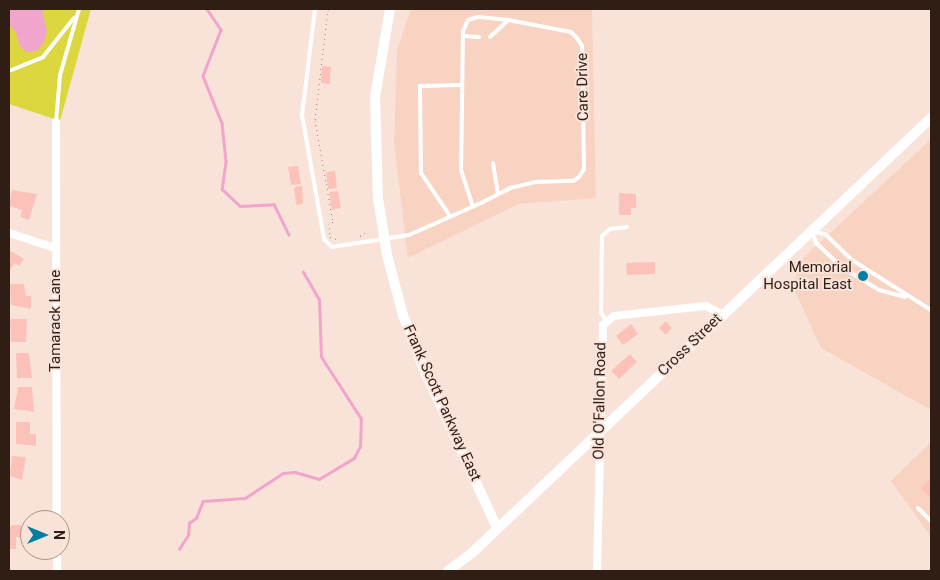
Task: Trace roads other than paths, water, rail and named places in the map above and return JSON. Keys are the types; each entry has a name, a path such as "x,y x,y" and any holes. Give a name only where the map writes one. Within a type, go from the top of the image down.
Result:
{"main road":[{"name":"Frank Scott Parkway East","path":"390,9 375,97 378,198 385,240 403,315 425,372 498,528"},
{"name":"Cross Street","path":"448,571 498,528 721,314 931,118"}],"street":[{"name":"Tamarack Lane","path":"56,122 57,510"},
{"path":"9,232 55,248"},
{"name":"Old O'Fallon Road","path":"597,571 601,332 607,321 614,316 706,306 721,314"}],"lane":[{"path":"56,122 60,75 79,9"},
{"name":"Care Drive","path":"315,9 302,115 324,240 332,247 409,235 498,194 535,182 572,181 584,169 582,46 571,32 508,20 478,17 468,20 464,36"},
{"path":"9,71 44,57 77,14"},
{"path":"490,37 508,20"},
{"path":"473,206 461,170 462,85 464,36 479,37"},
{"path":"450,216 421,173 420,86 462,85"},
{"path":"493,163 498,194"},
{"path":"607,321 601,313 602,236 610,229 627,227"},
{"path":"812,231 816,243 842,268 879,290 907,298"},
{"path":"812,231 825,234 852,260 907,298 931,310"},
{"path":"918,508 931,521"}],"waterway":[{"path":"207,9 221,30 203,76 222,123 226,162 222,189 240,206 274,204 289,235"},
{"path":"179,549 188,535 189,523 196,518 203,501 245,498 283,473 295,472 319,479 354,458 360,446 361,419 321,357 319,300 303,272"}],"place":[{"name":"Memorial Hospital East","path":"863,276"}]}
